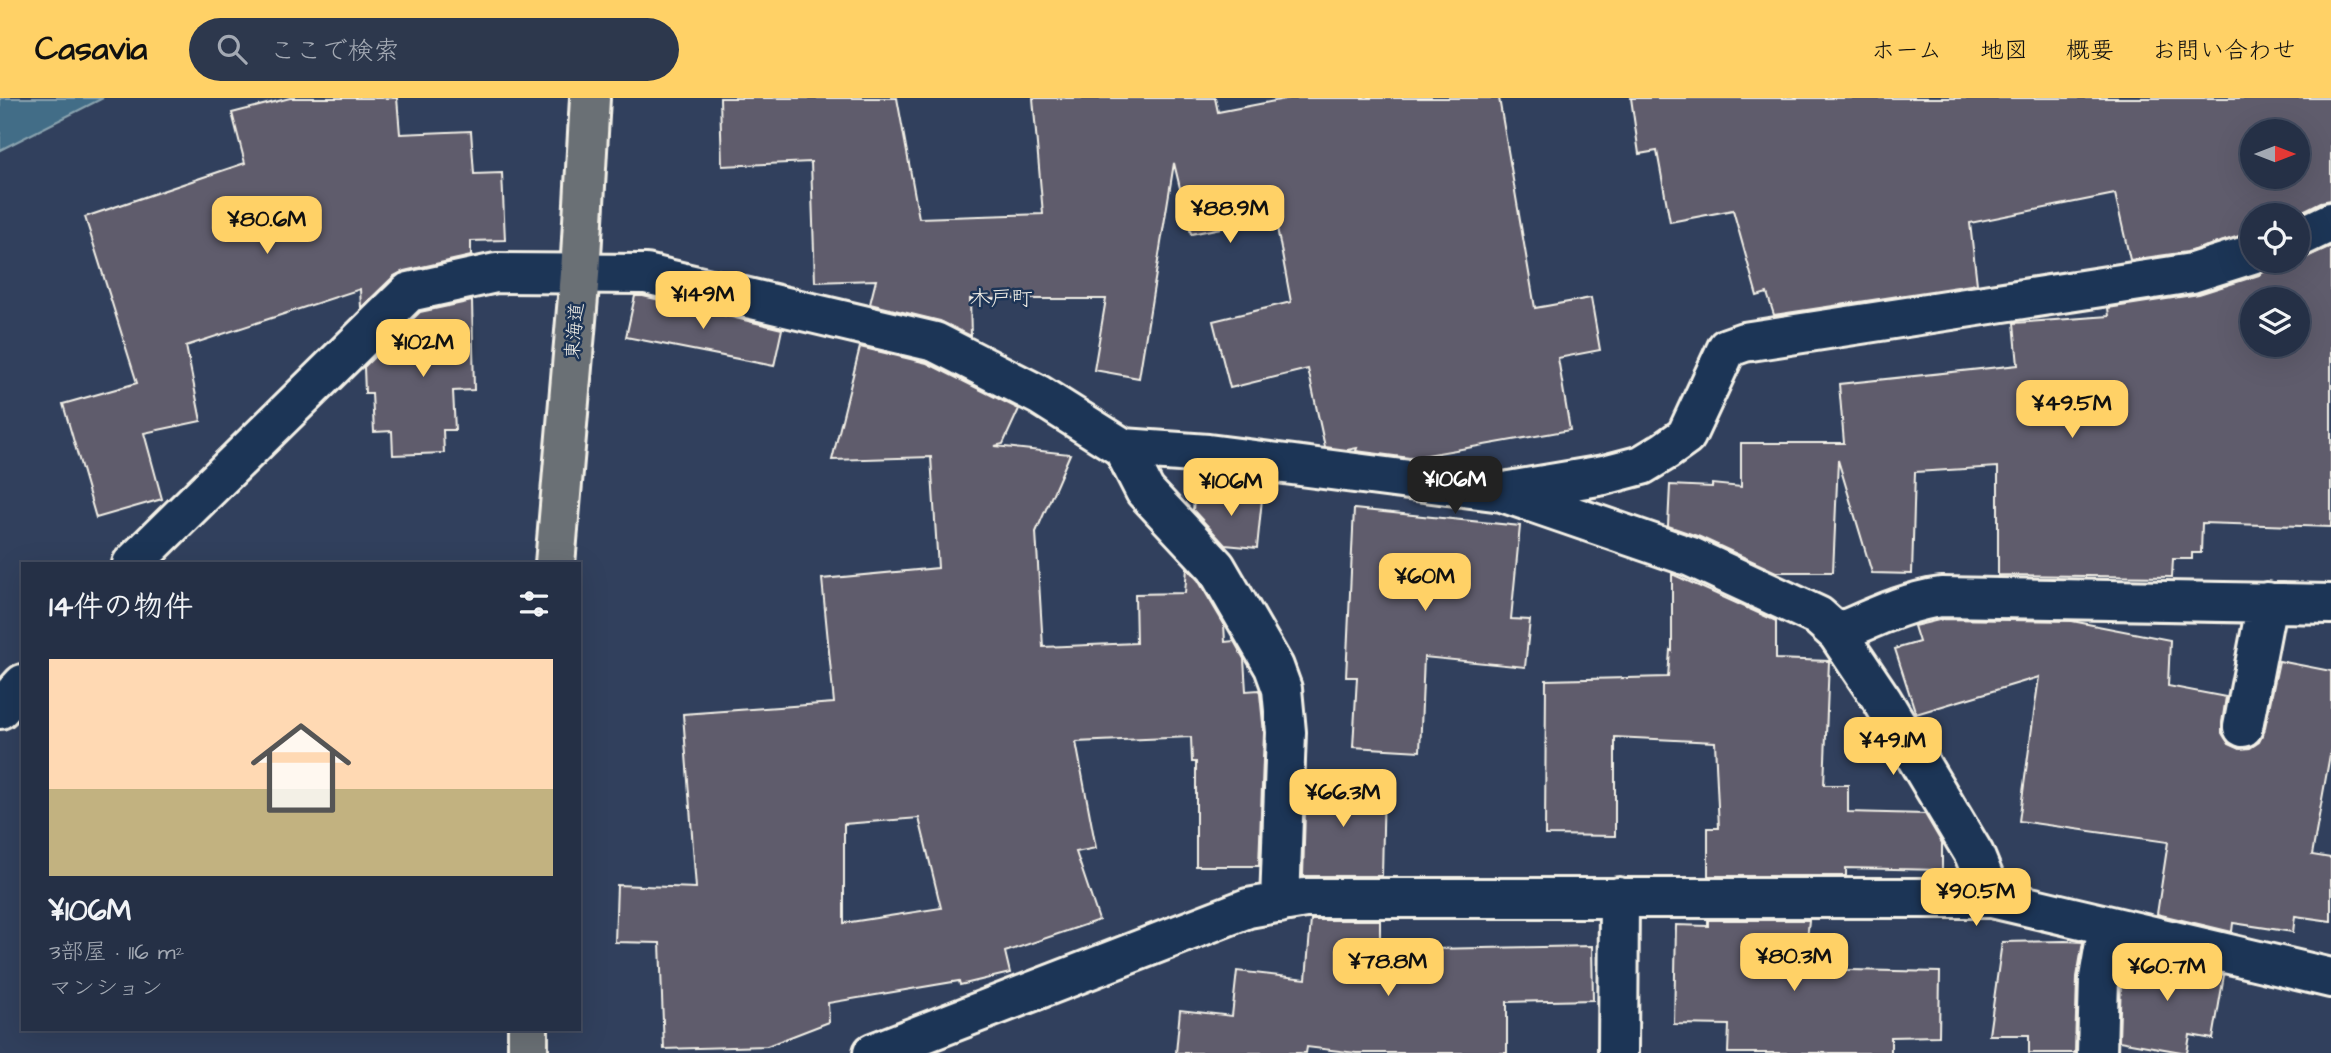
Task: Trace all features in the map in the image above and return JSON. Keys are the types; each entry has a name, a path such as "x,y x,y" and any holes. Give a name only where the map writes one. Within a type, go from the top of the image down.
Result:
{"highway":[{"name":"東海道","path":"555,562 580,274 590,98"},
{"path":"528,1031 528,1053"}],"street":[{"path":"2310,232 2331,222"},
{"path":"1502,492 1604,475 1642,465 1665,451 1686,436 1727,348 1744,342 2192,273 2240,258"},
{"path":"134,562 409,292 496,273 646,274 935,342 1040,395 1123,448 1208,454 1502,492 1691,557 1818,616 1837,633 1882,700 1975,854 1992,898"},
{"path":"1123,448 1145,491 1216,567 1274,667 1282,689 1286,732 1280,903"},
{"path":"1837,633 1924,599 1941,597 2331,604"},
{"path":"2243,727 2267,602"},
{"path":"0,709 21,686"},
{"path":"1618,1053 1619,897"},
{"path":"873,1053 1248,908 1305,898 1992,898 2331,978"},
{"path":"2097,1053 2099,978 2108,926"}],"water":[{"path":"0,98 103,98 0,150"}],"building":[{"path":"290,98 397,98 400,134 471,131 474,174 502,173 505,240 471,241 471,256 404,271 394,276 361,308 360,289 186,346 201,421 144,433 162,499 96,518 63,404 137,383 85,217 245,163 232,113"},
{"path":"720,98 897,98 919,218 1043,214 1033,98 1215,98 1218,112 1290,98 1499,98 1535,308 1591,298 1600,350 1558,358 1570,430 1410,458 1356,451 1357,448 1347,450 1325,447 1308,369 1230,388 1213,321 1291,302 1275,217 1191,234 1174,163 1139,378 1094,370 1106,299 970,299 971,336 940,321 870,304 876,280 815,282 811,162 722,166"},
{"path":"1631,98 2331,98 2331,200 2310,208 2310,203 2240,203 2240,237 2187,252 2130,260 2115,194 1970,223 1977,284 1774,315 1767,293 1757,296 1733,210 1670,222 1657,151 1639,154"},
{"path":"2331,246 2331,527 2202,523 2201,553 2192,553 2192,559 2173,559 2172,577 1998,575 1998,467 1915,472 1912,574 1872,573 1838,460 1833,572 1776,572 1700,537 1668,526 1670,485 1712,487 1712,484 1741,487 1741,443 1844,443 1839,384 2018,365 2014,323 2109,316 2108,308 2199,294 2259,275 2310,273 2310,256"},
{"path":"635,296 782,329 774,366 626,337"},
{"path":"472,301 474,390 453,391 455,430 443,430 444,453 393,455 392,431 374,432 372,393 365,393 364,367 420,312"},
{"path":"860,347 927,363 1019,409 1003,444 995,446 1070,454 1036,532 1043,647 1136,643 1135,594 1185,593 1187,568 1198,580 1224,624 1225,642 1234,641 1244,659 1246,691 1259,690 1260,694 1264,733 1259,866 1196,866 1196,762 1192,762 1191,737 1076,742 1096,848 1076,852 1099,920 1005,952 1010,973 960,985 959,981 828,1003 829,1022 767,1046 664,1049 660,943 615,942 617,885 696,888 683,714 834,703 822,579 938,568 931,457 832,460","holes":["919,818 941,908 844,923 844,824"]},
{"path":"1195,492 1262,499 1257,548 1225,545 1193,510"},
{"path":"1354,509 1520,526 1511,619 1530,620 1525,667 1424,657 1420,751 1353,747 1357,677 1346,677"},
{"path":"1672,574 1776,621 1776,659 1829,661 1824,785 1848,785 1848,812 1925,814 1942,843 1942,870 1846,868 1846,876 1708,876 1708,828 1719,828 1715,742 1615,737 1615,836 1545,835 1546,680 1668,677 1670,650 1672,651"},
{"path":"1943,619 2072,621 2170,640 2168,686 2226,697 2222,733 2229,744 2240,749 2250,748 2259,742 2264,732 2279,661 2331,671 2331,749 2312,855 2331,858 2331,921 2295,916 2293,932 2233,923 2232,932 2157,914 2168,842 2019,821 2039,677 1916,714 1895,649 1919,642 1914,626"},
{"path":"1306,779 1384,783 1382,876 1303,876"},
{"path":"1311,920 1380,920 1380,950 1592,946 1593,1000 1507,1002 1507,1053 1356,1053 1307,1047 1306,1053 1176,1053 1180,1010 1232,1016 1237,971 1306,979"},
{"path":"1708,920 1809,920 1804,969 1940,972 1939,1036 1891,1037 1891,1053 1728,1053 1729,1025 1674,1024 1676,925 1708,926"},
{"path":"2002,942 2083,942 2077,977 2075,1053 2029,1053 2029,1035 1989,1035"},
{"path":"2126,952 2224,975 2213,1039 2190,1035 2187,1053 2119,1041 2121,980"}],"district":[{"name":"木戸町","path":"1001,298"}]}
